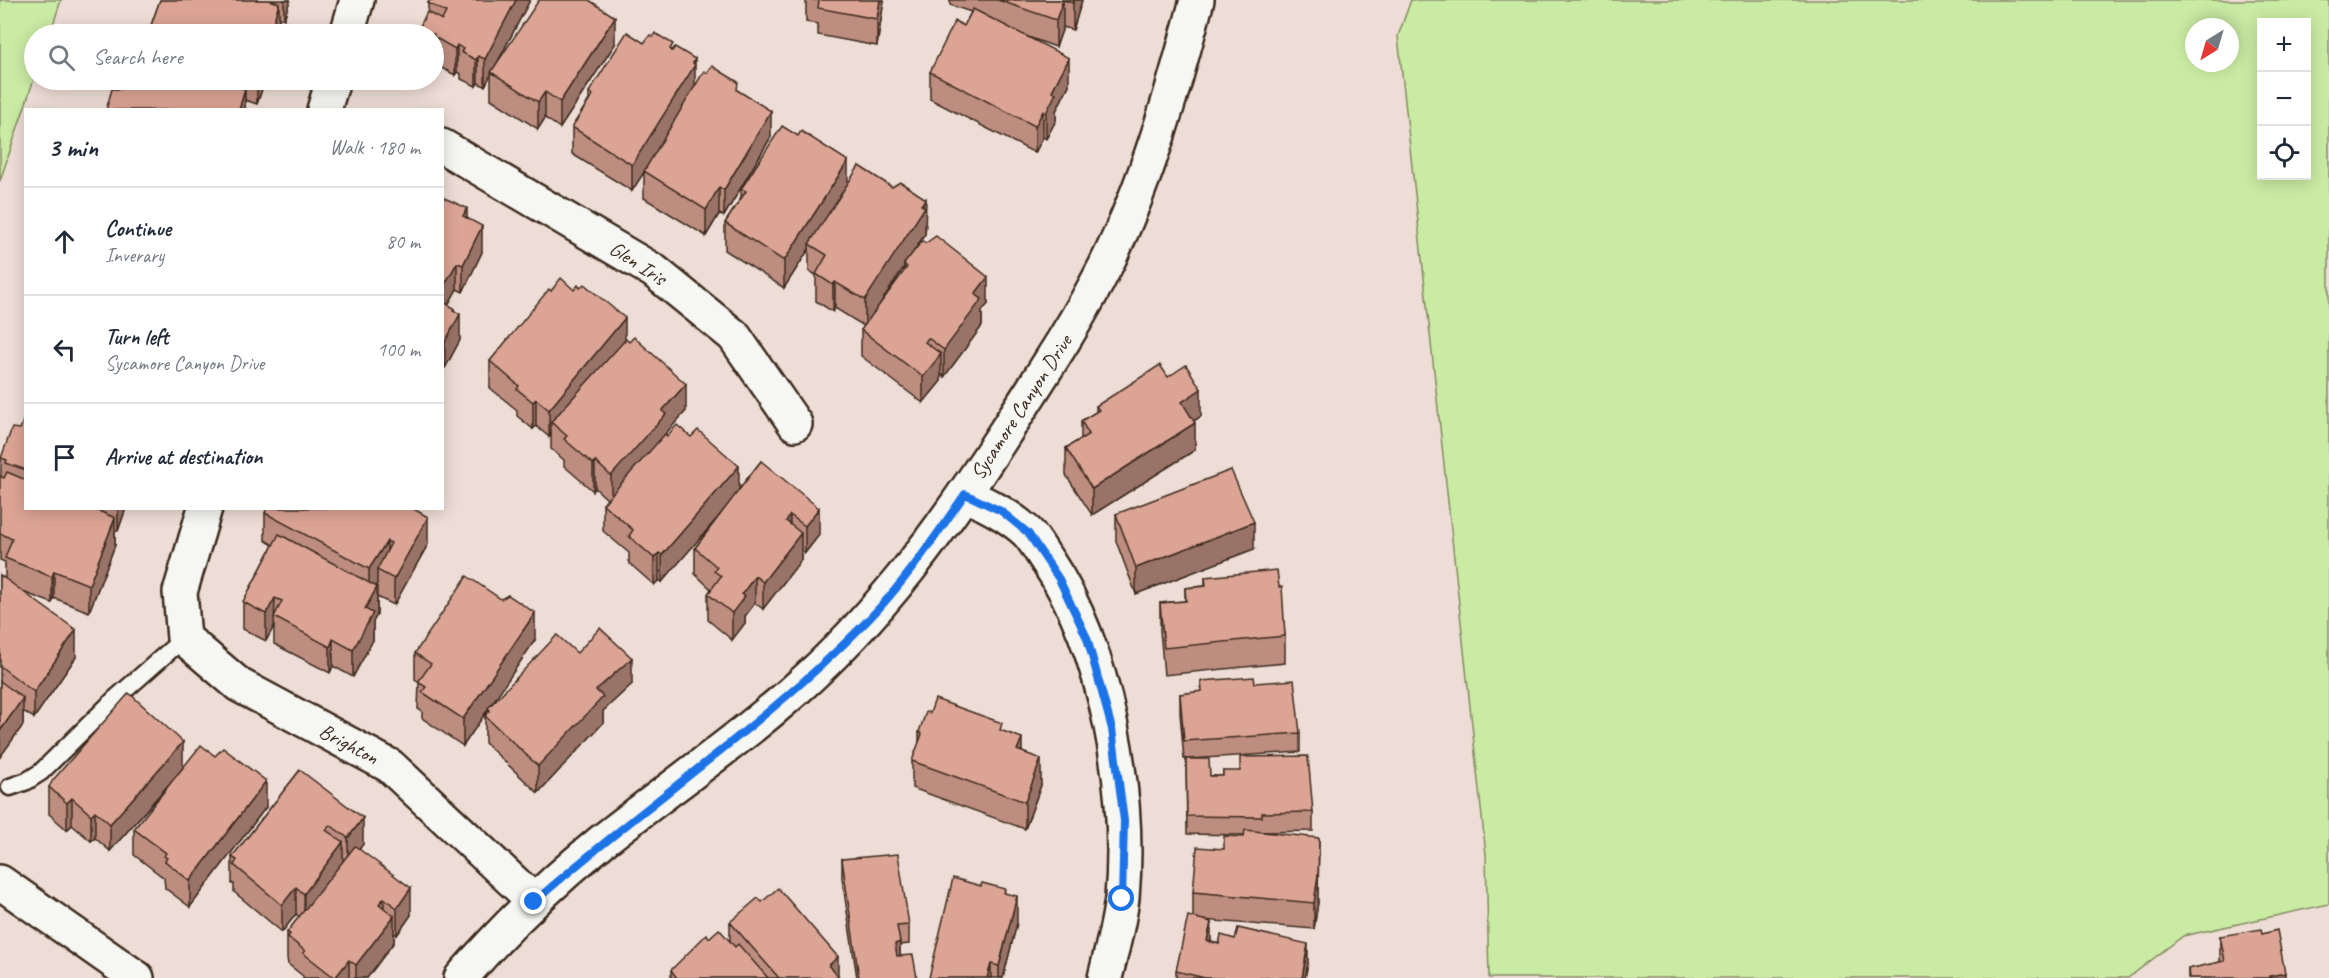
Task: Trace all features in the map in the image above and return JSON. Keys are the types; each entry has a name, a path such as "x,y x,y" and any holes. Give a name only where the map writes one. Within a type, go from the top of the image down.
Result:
{"street":[{"path":"349,24 357,0"},
{"name":"Sycamore Canyon Drive","path":"461,978 534,902 600,843 740,737 836,652 870,618 919,559 965,494 1061,347 1105,266 1151,155 1197,0"},
{"name":"Glen Iris","path":"444,147 654,271 734,336 795,424"},
{"path":"965,494 1001,511 1028,533 1059,579 1087,638 1112,729 1124,821 1122,899 1105,978"},
{"path":"184,638 180,592 204,510"},
{"name":"Brighton","path":"184,638 239,685 390,766 534,902"},
{"path":"0,882 137,978"}],"lane":[{"path":"10,787 27,782 41,772 115,699 184,638"}],"green space":[{"path":"0,0 61,0 53,24 24,24 24,90 30,90 0,181"},
{"path":"1411,0 2329,0 2329,904 2183,936 2128,978 1489,978 1486,855 1398,36"}],"building":[{"path":"160,0 269,0 279,3 273,24 152,24"},
{"path":"430,0 516,0 485,59 478,56 476,60 461,52 463,49 457,45 455,49 444,43 444,24 421,24 427,12 442,20 446,12 428,3"},
{"path":"539,0 589,0 615,17 560,102 545,92 538,102 491,72"},
{"path":"819,0 880,0 877,19 818,8"},
{"path":"998,0 1063,0 1056,20"},
{"path":"973,9 1069,58 1052,91 1056,93 1046,113 1043,111 1035,126 930,72 955,21 964,26"},
{"path":"627,32 644,43 650,35 653,37 655,33 673,44 670,49 672,51 675,47 695,59 693,63 695,65 632,165 572,127 593,95 589,92"},
{"path":"712,66 738,82 737,90 771,111 724,190 719,187 706,210 644,171 704,71 707,73"},
{"path":"112,90 245,90 240,108 107,108"},
{"path":"782,126 798,136 801,131 848,161 784,261 725,223 746,191 741,189"},
{"path":"859,166 892,187 900,182 926,199 921,205 925,207 865,300 835,282 833,285 816,274 827,255 809,244"},
{"path":"444,198 467,208 463,216 482,226 463,265 457,263 445,284"},
{"path":"936,236 988,277 975,294 982,299 944,350 928,338 925,342 941,354 923,377 861,330 907,267 904,264 922,241 926,243"},
{"path":"561,278 574,290 578,285 580,288 584,284 625,318 549,410 536,399 533,402 517,389 519,386 490,361 549,289 551,291"},
{"path":"444,302 460,314 444,342"},
{"path":"634,337 686,384 662,411 666,414 611,476 595,461 593,464 564,439 567,436 551,422 626,339 629,342"},
{"path":"1160,365 1168,377 1186,365 1201,389 1182,402 1195,423 1092,489 1066,448 1089,434 1081,421 1099,410 1096,406"},
{"path":"24,419 24,469 6,463 7,460 1,458 12,428 20,429"},
{"path":"677,425 691,437 698,430 739,466 662,555 659,553 654,558 629,536 633,530 603,504 665,434 667,436"},
{"path":"761,461 819,508 805,526 790,515 786,521 801,533 763,582 755,576 742,594 745,596 732,613 708,594 721,576 714,571 717,567 695,548"},
{"path":"1231,470 1254,522 1136,568 1116,514"},
{"path":"7,472 24,479 24,510 97,510 115,518 89,585 54,571 52,577 5,558 12,539 0,533 0,476 4,478"},
{"path":"266,510 416,510 428,517 394,579 377,570 391,543 387,541 369,569 265,513"},
{"path":"279,534 377,587 365,609 373,613 353,650 333,639 330,647 274,617 282,601 275,598 266,614 243,602"},
{"path":"1277,570 1279,587 1282,587 1285,636 1164,648 1160,603 1186,601 1185,588 1206,586 1205,577"},
{"path":"0,575 76,630 34,692 0,666"},
{"path":"467,576 501,599 508,595 535,613 463,719 422,692 426,687 418,682 431,664 415,653"},
{"path":"600,628 632,658 596,690 603,697 538,766 485,716 490,710 488,708 557,635 577,653"},
{"path":"1254,677 1255,683 1294,680 1300,733 1184,741 1180,694 1202,691 1201,681"},
{"path":"0,681 23,698 0,731"},
{"path":"129,693 183,742 110,824 95,811 91,815 72,798 67,803 49,787"},
{"path":"935,699 1002,723 1000,730 1022,738 1017,750 1041,759 1025,802 912,761 922,734 919,732 926,712 930,713"},
{"path":"201,745 215,756 223,748 266,781 190,881 165,861 166,853 134,829"},
{"path":"1308,756 1313,812 1262,813 1262,817 1187,816 1186,759 1209,759 1210,776 1223,776 1223,771 1240,771 1240,757"},
{"path":"300,770 363,818 348,838 330,825 326,830 343,842 304,894 296,887 282,905 234,865 237,860 232,857"},
{"path":"1245,830 1319,838 1318,875 1314,903 1193,892 1197,847 1224,849 1224,836 1244,837"},
{"path":"355,846 411,888 397,908 384,898 379,904 394,916 356,965 349,960 335,978 303,953 305,951 288,937 290,934 287,932"},
{"path":"898,854 909,925 897,926 900,942 895,944 897,956 913,955 917,978 859,978 842,859"},
{"path":"953,878 981,886 982,883 1005,889 1004,893 1017,896 999,966 991,964 987,978 929,978"},
{"path":"778,888 838,957 829,965 839,978 779,978 730,922 758,898 762,902"},
{"path":"1188,916 1211,922 1207,941 1219,944 1221,935 1235,939 1238,928 1308,944 1302,978 1205,978 1176,971"},
{"path":"719,929 735,947 738,944 768,978 677,978 671,970 707,934 709,938"},
{"path":"2261,929 2262,934 2277,930 2285,973 2269,976 2269,978 2189,978 2188,969 2225,961 2220,936"}],"route":[{"path":"534,902 600,843 740,737 795,691 870,618 919,559 965,494 1001,511 1028,533 1059,579 1087,638 1112,729 1124,821 1122,899"}]}
